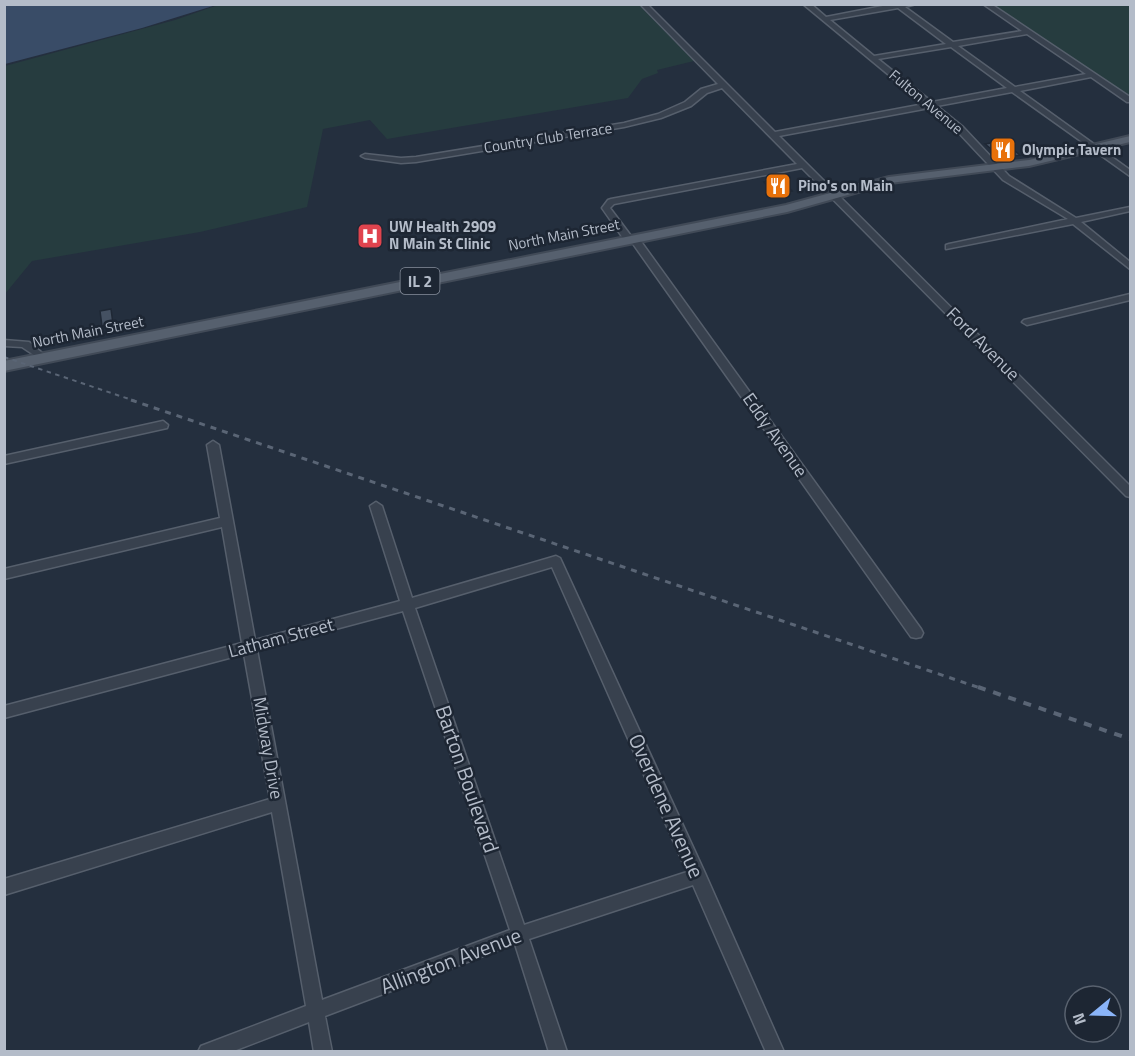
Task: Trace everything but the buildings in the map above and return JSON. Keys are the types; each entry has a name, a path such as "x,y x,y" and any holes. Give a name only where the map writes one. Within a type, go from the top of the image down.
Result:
{"main road":[{"name":"North Main Street","path":"4,366 787,208 889,180 1043,161 1131,139"}],"street":[{"name":"Ford Avenue","path":"643,4 1131,493"},
{"name":"Fulton Avenue","path":"806,4 960,129 994,167 1012,182 1074,221 1131,266"},
{"path":"824,19 913,4"},
{"path":"986,4 1131,100"},
{"path":"898,6 1131,174"},
{"path":"872,58 1027,32"},
{"path":"774,134 1092,75"},
{"name":"Country Club Terrace","path":"365,156 396,162 411,162 624,125 661,116 688,104 704,91 723,84"},
{"name":"Eddy Avenue","path":"805,165 611,202 606,208 631,238 916,633"},
{"path":"949,247 1131,209"},
{"path":"1027,322 1131,297"},
{"path":"4,343 25,344 43,358"},
{"path":"4,460 163,425"},
{"name":"Midway Drive","path":"213,445 323,1052"},
{"name":"Barton Boulevard","path":"376,506 406,605 521,934 558,1052"},
{"path":"4,574 227,521"},
{"name":"Latham Street","path":"4,712 406,605 556,561"},
{"name":"Overdene Avenue","path":"556,561 775,1052"},
{"path":"4,887 278,803"},
{"name":"Allington Avenue","path":"207,1052 521,934 698,876"}],"green space":[{"path":"221,4 639,5 694,61 657,70 658,73 642,79 628,98 387,139 370,120 323,129 307,207 200,232 32,261 5,294 5,66 175,20"},
{"path":"991,5 1130,5 1130,96"}],"water":[{"path":"5,4 216,5 142,28 5,64"}],"railway":[{"path":"4,357 135,401"},
{"path":"131,400 983,689"},
{"path":"978,687 1130,739"}],"place":[{"name":"Olympic Tavern","path":"1003,150"},
{"name":"Pino's on Main","path":"778,186"},
{"name":"UW Health 2909 N Main St Clinic","path":"370,236"}]}
